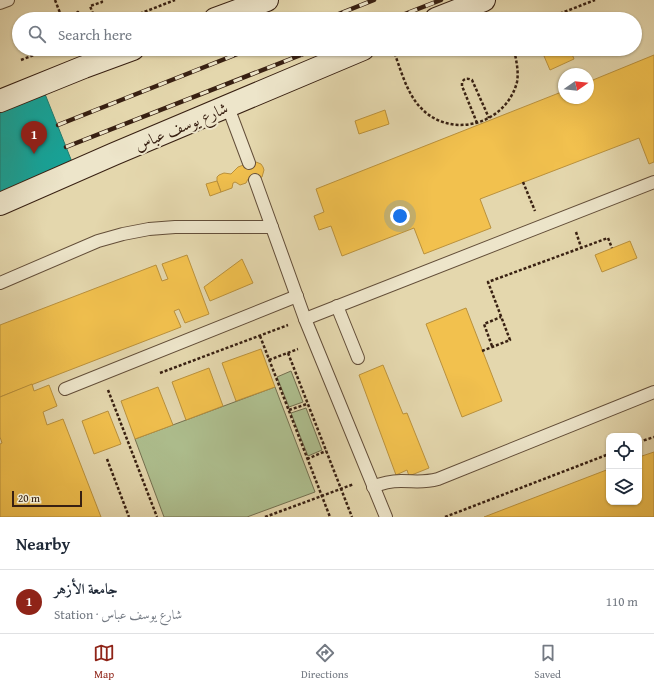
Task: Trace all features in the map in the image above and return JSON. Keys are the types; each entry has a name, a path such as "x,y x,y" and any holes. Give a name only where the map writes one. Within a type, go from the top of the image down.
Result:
{"main road":[{"path":"234,12 267,0"},
{"path":"454,12 484,0"},
{"path":"0,100 114,56"},
{"name":"شارع يوسف عباس","path":"0,204 114,154 347,56"}],"lane":[{"path":"0,3 8,0"},
{"path":"228,107 249,163"},
{"path":"255,180 314,343 386,517"},
{"path":"305,319 654,182"},
{"path":"0,283 98,242 124,234 149,229 175,227 272,227"},
{"path":"65,389 297,296"},
{"path":"337,306 358,358"},
{"path":"371,482 429,482 654,392"}],"path":[{"path":"55,0 60,12"},
{"path":"92,12 90,6 102,2 101,0"},
{"path":"144,12 175,0"},
{"path":"564,12 595,0"},
{"path":"21,60 31,56"},
{"path":"396,56 414,99 424,111 436,120 456,125 477,123 489,118 506,104 516,83 518,72 515,56"},
{"path":"477,123 462,86 464,79 468,78 472,80 489,118"},
{"path":"523,182 541,226"},
{"path":"482,351 510,340 488,282 608,238 612,248"},
{"path":"492,346 484,324 501,317"},
{"path":"159,373 305,319"},
{"path":"260,336 330,517"},
{"path":"269,360 314,343"},
{"path":"288,353 352,517"},
{"path":"102,374 157,517"},
{"path":"289,410 307,404"},
{"path":"642,441 654,437"},
{"path":"307,459 326,451"},
{"path":"445,517 606,455"},
{"path":"107,459 129,517"},
{"path":"265,517 274,515 341,489 371,482"}],"green space":[{"path":"291,371 303,402 289,407 277,377"},
{"path":"275,387 315,492 247,517 164,517 135,439"},
{"path":"306,408 322,450 308,456 291,413"}],"building: Homes":[{"path":"654,55 654,162 649,164 639,138 480,199 491,228 424,254 414,228 342,256 331,226 319,230 314,216 324,212 316,189 558,93 558,104 594,104 594,80"},
{"path":"544,56 573,56 574,59 550,70"},
{"path":"385,110 389,124 359,134 355,121"},
{"path":"252,162 261,164 263,167 264,170 262,177 255,180 250,178 246,183 240,185 235,182 233,183 232,188 221,192 217,181 217,177 219,175 224,173 231,174 238,167"},
{"path":"217,181 221,192 210,196 206,184"},
{"path":"630,241 637,258 602,272 595,255"},
{"path":"187,255 209,314 185,323 179,309 174,311 181,327 0,397 0,325 156,265 162,281 168,279 162,264"},
{"path":"242,259 253,283 210,301 204,287"},
{"path":"466,308 502,401 462,417 426,324"},
{"path":"261,349 275,387 236,401 222,363"},
{"path":"383,365 403,414 407,413 429,468 409,476 407,470 396,475 359,375"},
{"path":"209,368 223,406 186,420 172,382"},
{"path":"32,384 34,391 49,385 57,406 43,412 47,425 63,419 101,517 0,517 0,444 2,443 0,437 0,397"},
{"path":"158,387 173,425 135,439 121,401"},
{"path":"108,411 121,444 94,454 82,421"},
{"path":"654,452 654,517 484,517 606,470 606,505 642,505 642,456"}],"building: Public":[{"path":"45,94 76,172 0,204 0,112"}],"railway":[{"path":"344,12 374,0"},
{"path":"410,12 441,0"},
{"path":"58,125 232,56"},
{"path":"66,147 298,56"}],"place":[{"name":"جامعة الأزهر","path":"34,154"}]}
